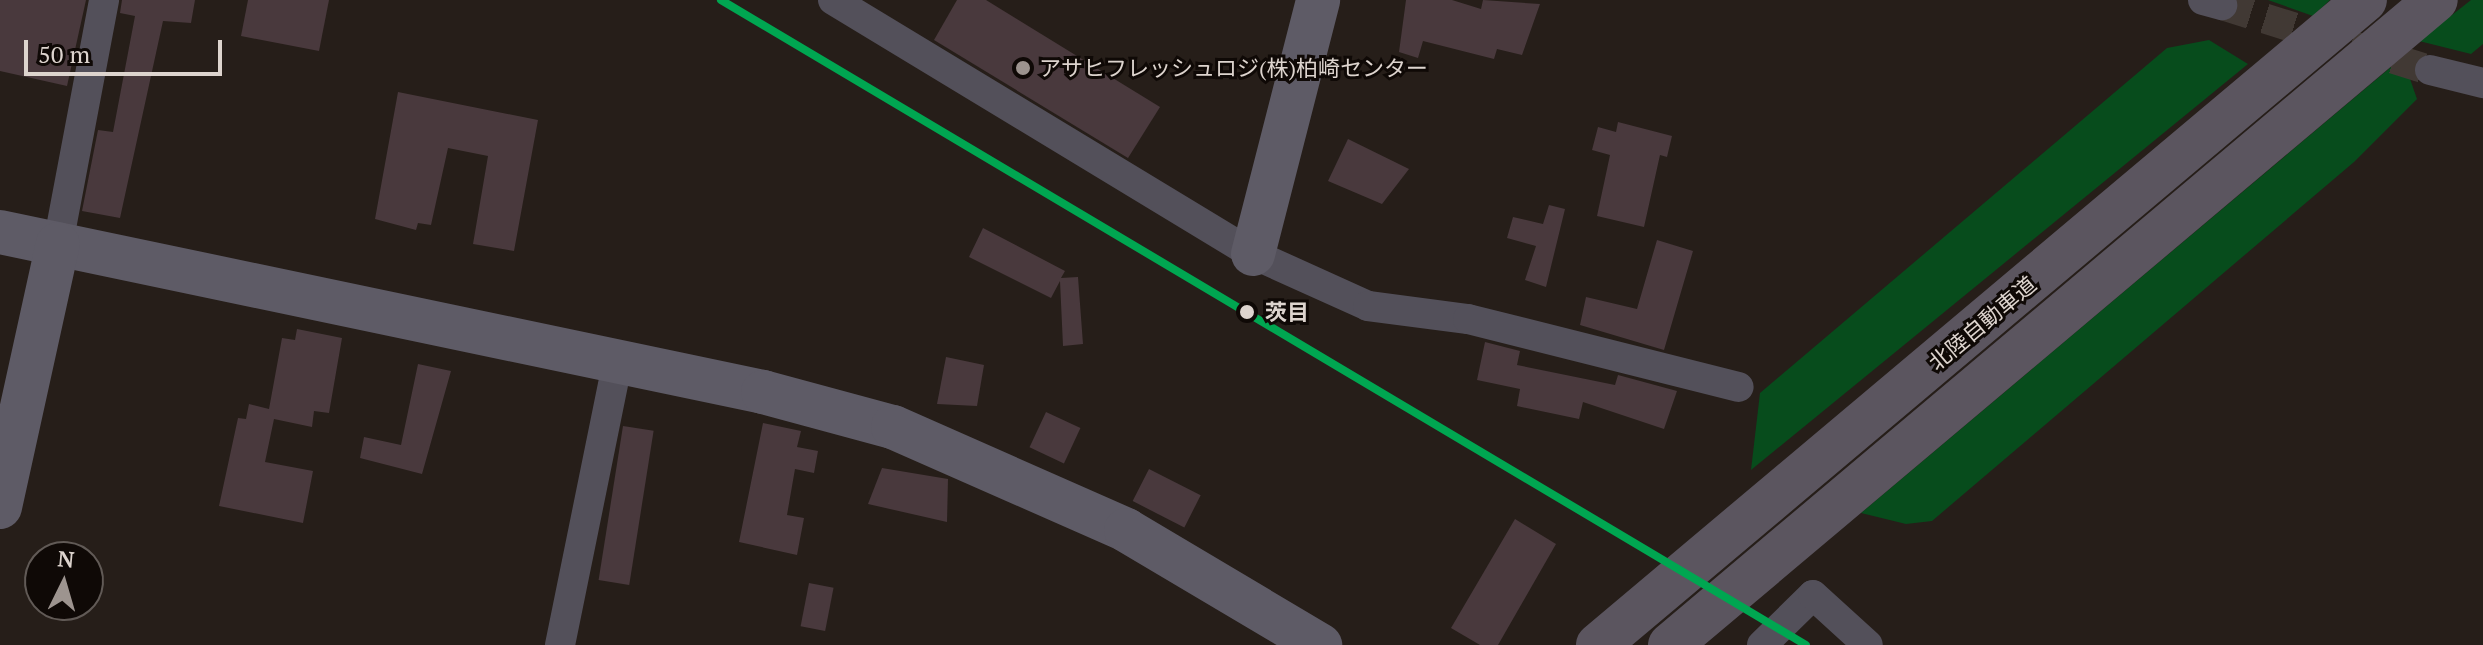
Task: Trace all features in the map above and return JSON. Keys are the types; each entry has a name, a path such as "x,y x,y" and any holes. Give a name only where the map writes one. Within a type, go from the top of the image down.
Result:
{"highway":[{"name":"北陸自動車道","path":"1598,645 2365,0"},
{"name":"北陸自動車道","path":"1670,645 2436,0"}],"street":[{"path":"0,507 58,244 104,0"},
{"path":"833,0 1253,254 1368,306 1468,319 1739,387"},
{"path":"1253,254 1318,0"},
{"path":"2430,70 2483,83"},
{"path":"0,232 618,361 893,427 1126,530 1320,645"},
{"path":"560,645 618,361"},
{"path":"1762,645 1813,595 1868,645"}],"green space":[{"path":"2268,0 2330,0 2313,16"},
{"path":"2471,0 2483,0 2483,44 2471,54 2419,41"},
{"path":"2209,40 2248,64 1751,470 1760,393 2167,48"},
{"path":"2391,67 2409,76 2417,99 2354,162 1932,521 1906,524 1861,513"}],"building":[{"path":"0,0 86,0 67,86 0,71"},
{"path":"122,0 195,0 191,23 163,21 120,218 82,211 98,130 113,132 135,16 120,13"},
{"path":"248,0 329,0 319,51 241,36"},
{"name":"アサヒフレッシュロジ(株)柏崎センター","path":"957,0 986,0 1160,107 1128,158 934,40"},
{"path":"1406,0 1452,0 1481,9 1483,0 1540,4 1522,55 1497,49 1494,59 1423,41 1418,58 1399,52"},
{"path":"398,92 538,120 514,251 473,244 488,156 448,148 431,225 418,223 416,230 375,219"},
{"path":"1618,122 1672,136 1667,157 1660,155 1644,227 1597,216 1610,155 1592,150 1598,127 1616,132"},
{"path":"1348,139 1409,169 1382,204 1328,181"},
{"path":"1549,205 1565,209 1546,287 1525,280 1536,246 1507,238 1513,217 1543,224"},
{"path":"983,228 1065,271 1061,278 1078,277 1083,344 1063,346 1060,281 1051,298 969,257"},
{"path":"1657,240 1693,251 1664,350 1580,325 1586,297 1637,309"},
{"path":"297,329 342,338 329,413 314,411 312,427 274,419 265,462 313,471 303,523 219,506 238,418 246,419 249,404 269,409 282,338 295,340"},
{"path":"1485,342 1520,351 1517,365 1615,385 1618,375 1677,391 1664,429 1583,402 1579,419 1517,406 1520,389 1477,380"},
{"path":"946,357 984,365 977,406 937,404"},
{"path":"418,364 451,371 422,474 360,458 364,437 401,445"},
{"path":"1046,412 1080,428 1064,463 1030,447"},
{"path":"763,423 801,431 797,447 818,451 814,473 795,469 787,515 804,518 797,555 739,542"},
{"path":"623,426 654,431 629,585 599,580"},
{"path":"882,468 948,479 947,522 868,504"},
{"path":"1149,469 1201,495 1184,527 1133,501"},
{"path":"1515,519 1556,544 1498,645 1480,645 1451,628"},
{"path":"809,583 834,588 825,631 801,626"}],"tunnel":[{"path":"2222,5 2430,70"}],"transit line":[{"path":"721,0 1806,645"}],"place":[{"name":"アサヒフレッシュロジ(株)柏崎センター","path":"1023,68"},
{"name":"茨目","path":"1247,312"}]}
